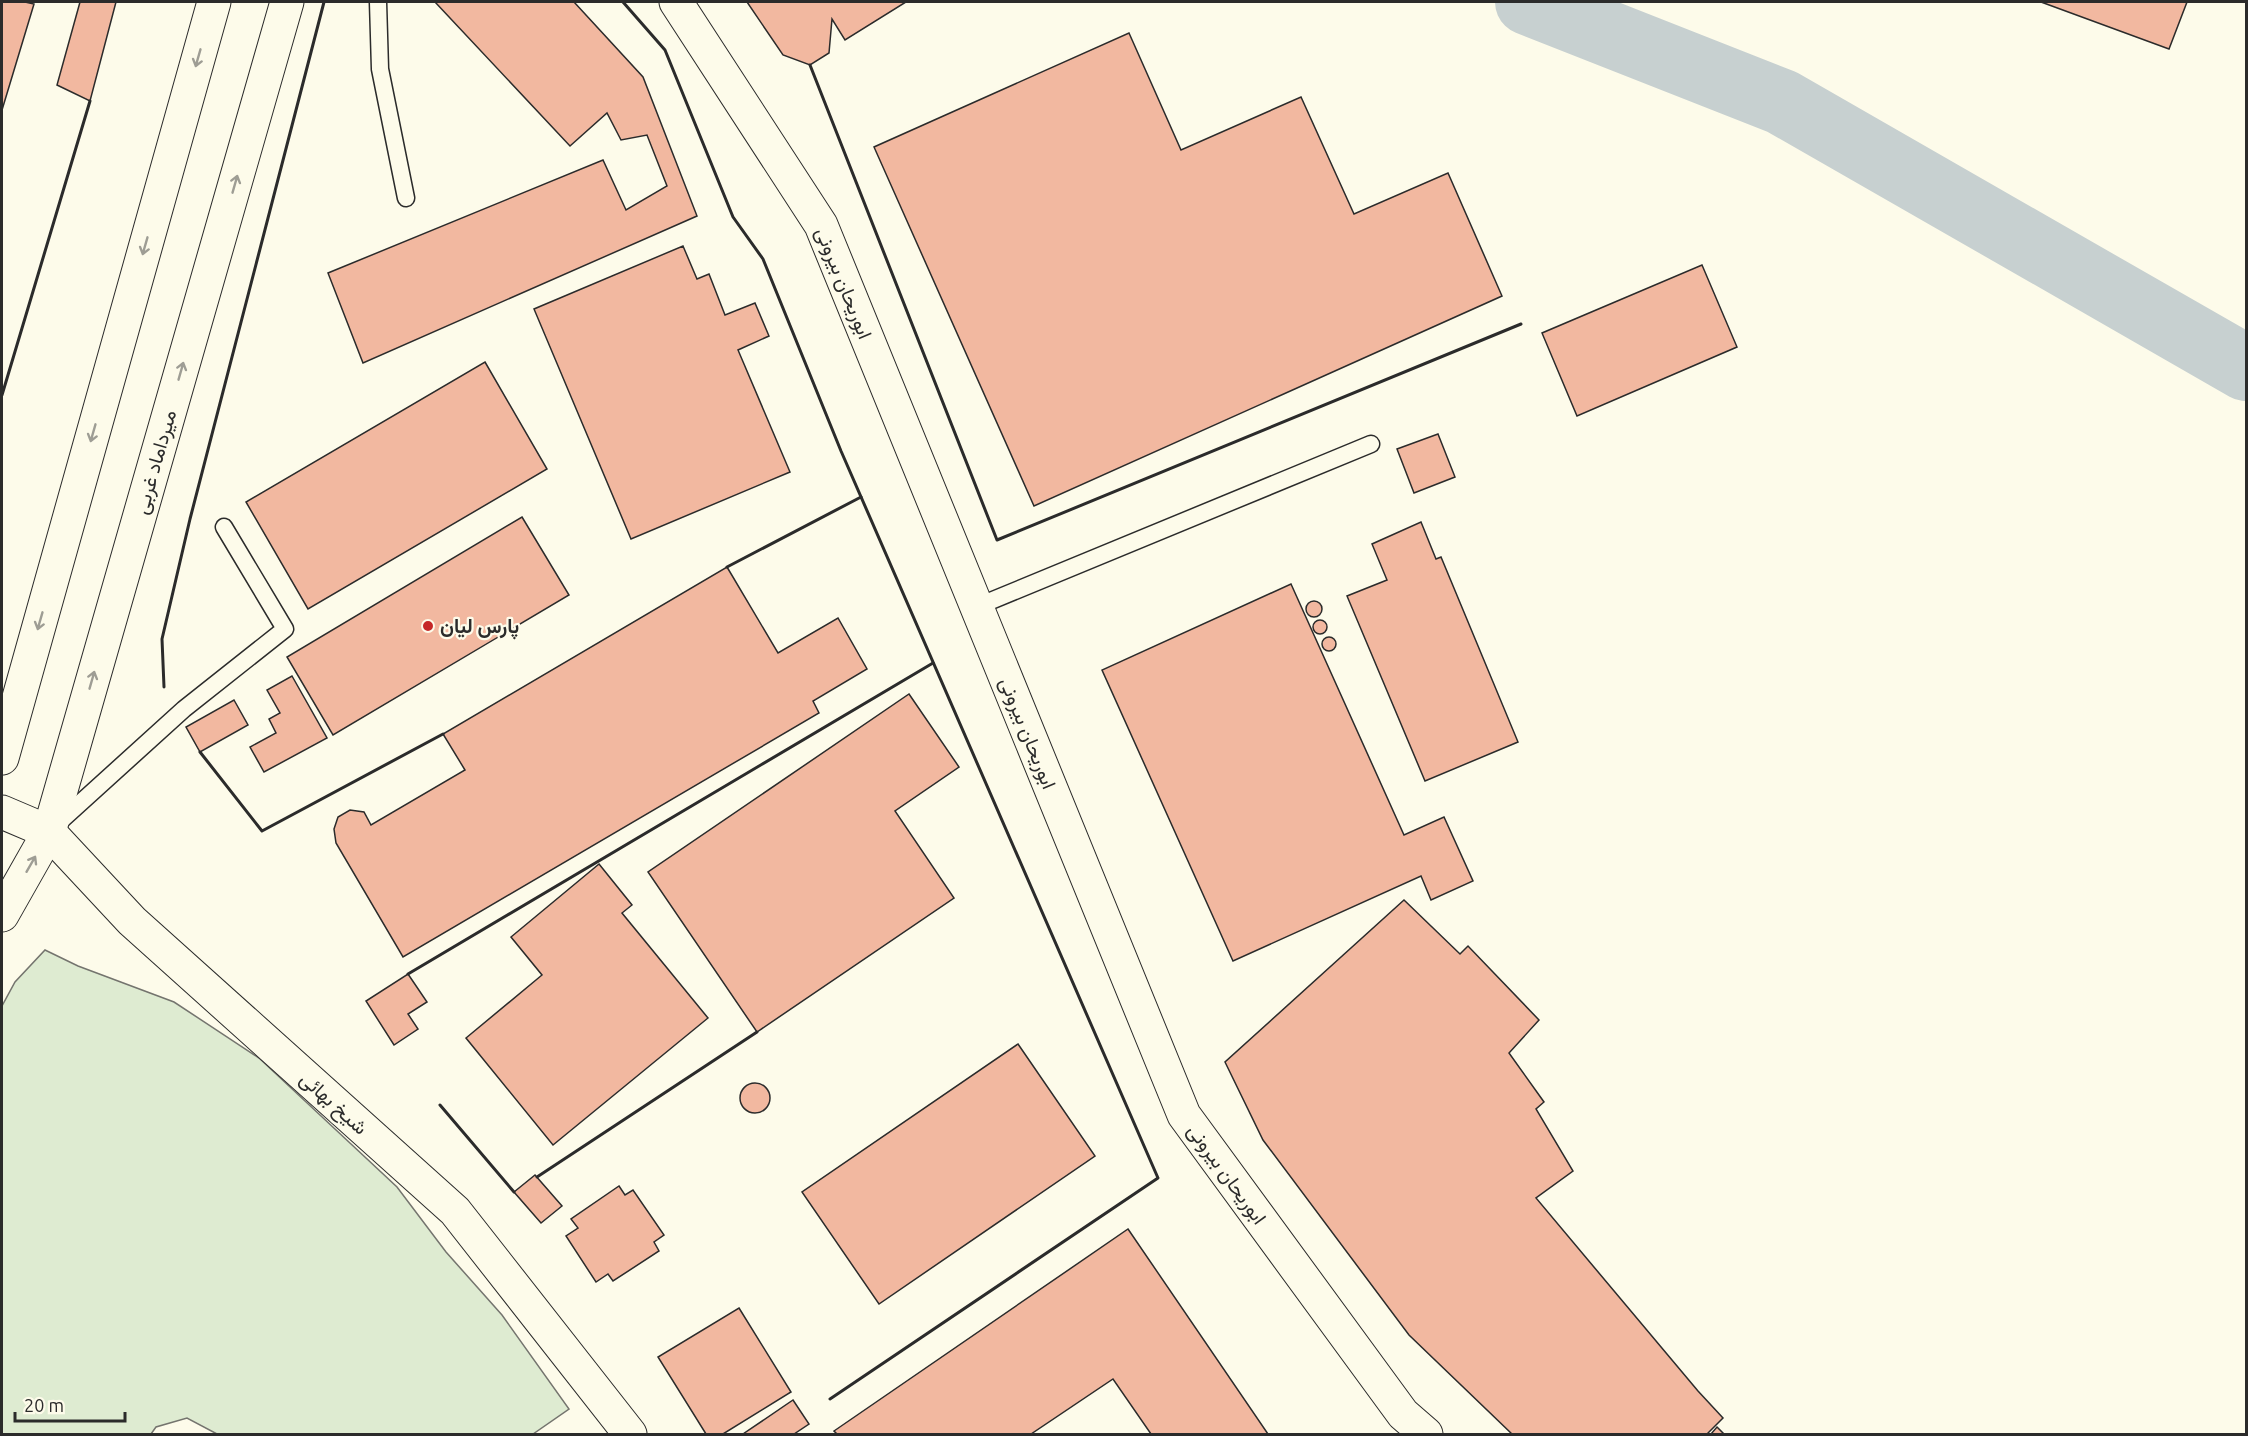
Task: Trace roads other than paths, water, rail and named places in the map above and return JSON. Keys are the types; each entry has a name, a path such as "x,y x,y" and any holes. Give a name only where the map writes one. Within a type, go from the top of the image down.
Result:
{"street":[{"path":"2,758 214,2"},
{"name":"میرداماد غربی","path":"2,915 49,832 287,2"},
{"name":"ابوریحان بیرونی","path":"676,2 821,225 1184,1115 1403,1414 1426,1434"},
{"name":"شیخ بهائی","path":"2,812 49,832 132,921 455,1212 630,1434"}],"lane":[{"path":"378,2 380,69 406,198"},
{"path":"976,607 1371,444"},
{"path":"49,832 184,709 285,629 224,527"}],"waterway":[{"path":"1528,2 1782,102 2246,368"}],"place":[{"name":"پارس لیان","path":"428,626"}]}
